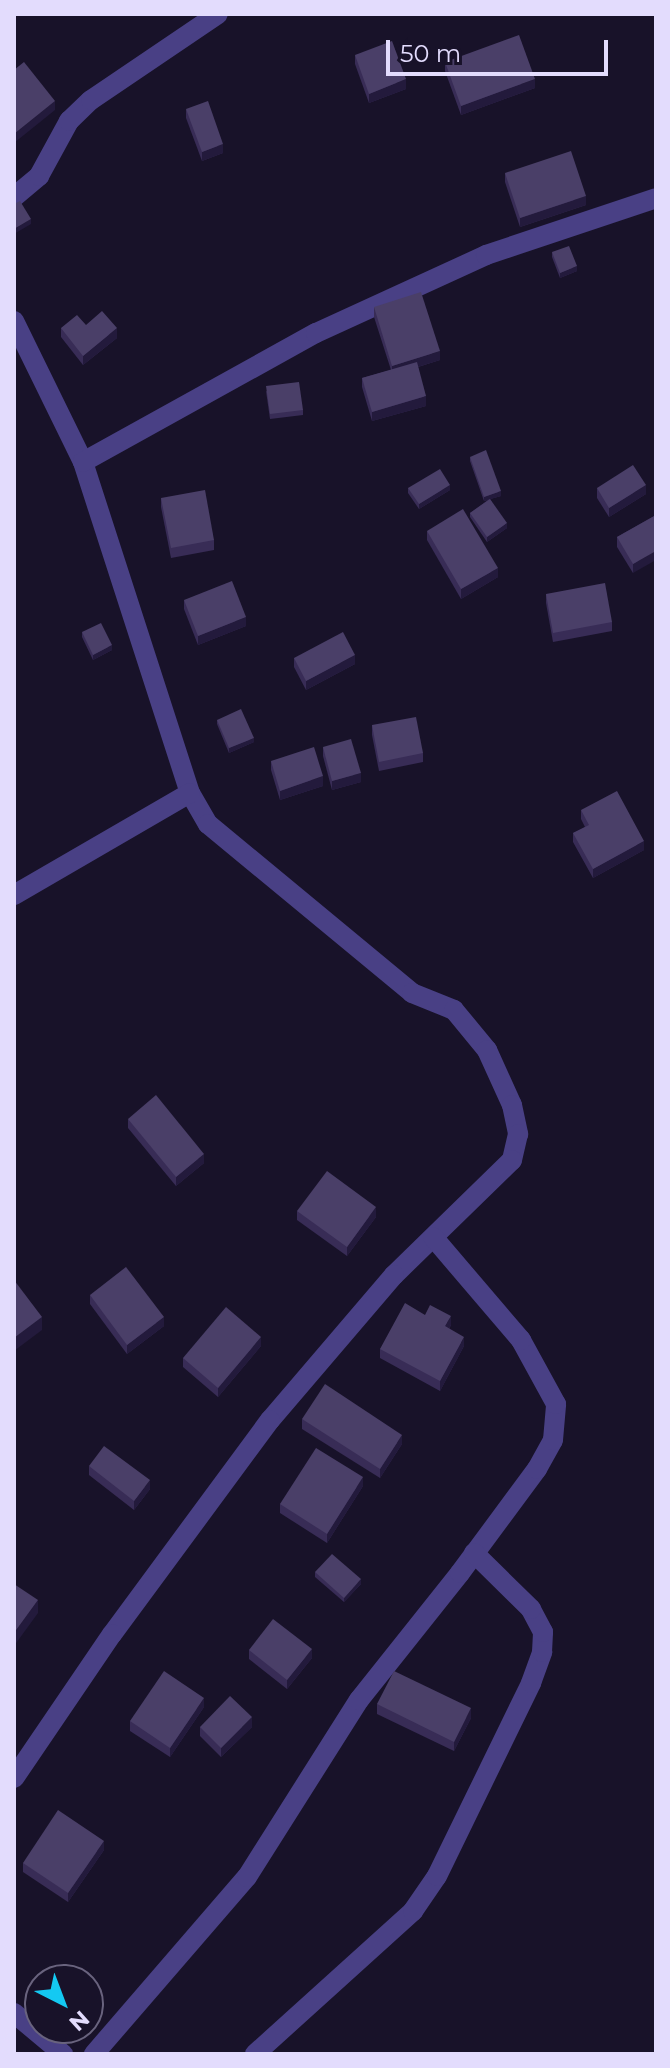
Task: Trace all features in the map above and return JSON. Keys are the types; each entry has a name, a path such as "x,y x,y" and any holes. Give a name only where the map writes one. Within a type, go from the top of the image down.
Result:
{"street":[{"path":"14,197 39,176 69,121 91,100 218,14"},
{"path":"83,462 316,333 486,255 656,198"},
{"path":"14,321 83,462 190,793 208,824 412,993 454,1010 487,1050 512,1105 518,1134 512,1160 394,1275 270,1420 112,1634 14,1778"},
{"path":"14,895 190,793"},
{"path":"94,2054 247,1877 359,1700 474,1553 553,1440 556,1404 521,1340 433,1237"},
{"path":"255,2054 413,1911 437,1876 531,1683 542,1652 543,1632 531,1609 474,1553"},
{"path":"14,2013 63,2054"}],"building":[{"path":"519,35 535,79 461,106 445,62"},
{"path":"392,41 406,79 369,94 355,55"},
{"path":"24,62 55,101 14,134 14,70"},
{"path":"208,101 223,144 202,152 186,109"},
{"path":"571,151 586,196 520,218 505,173"},
{"path":"20,201 31,219 14,229 14,204"},
{"path":"569,246 577,266 560,273 552,252"},
{"path":"421,292 440,351 392,366 374,307"},
{"path":"102,311 117,328 83,356 61,328 77,315 86,325"},
{"path":"417,362 426,396 372,412 362,378"},
{"path":"299,382 303,410 270,414 266,386"},
{"path":"486,450 501,491 484,497 470,457"},
{"path":"633,465 646,485 609,508 597,488"},
{"path":"440,469 450,485 419,504 408,488"},
{"path":"205,490 214,540 171,548 161,498"},
{"path":"490,499 507,523 487,537 470,513"},
{"path":"463,509 498,568 461,589 427,531"},
{"path":"656,515 656,551 633,564 617,537"},
{"path":"232,581 246,617 198,636 184,600"},
{"path":"605,583 612,622 553,633 546,594"},
{"path":"101,623 112,645 93,655 82,632"},
{"path":"343,632 355,655 306,681 294,658"},
{"path":"241,709 254,738 229,748 217,720"},
{"path":"416,717 423,753 379,762 372,725"},
{"path":"351,739 361,773 332,781 323,747"},
{"path":"314,747 323,776 280,791 271,761"},
{"path":"617,791 644,841 593,869 573,833 589,825 581,810"},
{"path":"156,1095 204,1154 176,1177 128,1119"},
{"path":"327,1171 376,1207 347,1247 297,1211"},
{"path":"126,1267 164,1317 127,1345 90,1295"},
{"path":"14,1280 42,1317 14,1338"},
{"path":"405,1303 425,1315 430,1305 451,1316 445,1326 464,1337 440,1381 380,1349"},
{"path":"226,1307 261,1337 218,1388 183,1358"},
{"path":"325,1384 402,1435 380,1469 302,1419"},
{"path":"104,1446 150,1480 134,1501 89,1466"},
{"path":"316,1448 363,1477 327,1534 280,1504"},
{"path":"332,1554 361,1579 344,1598 315,1572"},
{"path":"14,1584 38,1600 14,1633"},
{"path":"273,1619 312,1649 287,1680 249,1650"},
{"path":"164,1671 204,1698 170,1748 130,1721"},
{"path":"394,1671 471,1708 454,1742 377,1704"},
{"path":"230,1696 252,1717 221,1748 200,1727"},
{"path":"58,1810 104,1841 68,1893 23,1863"}]}
